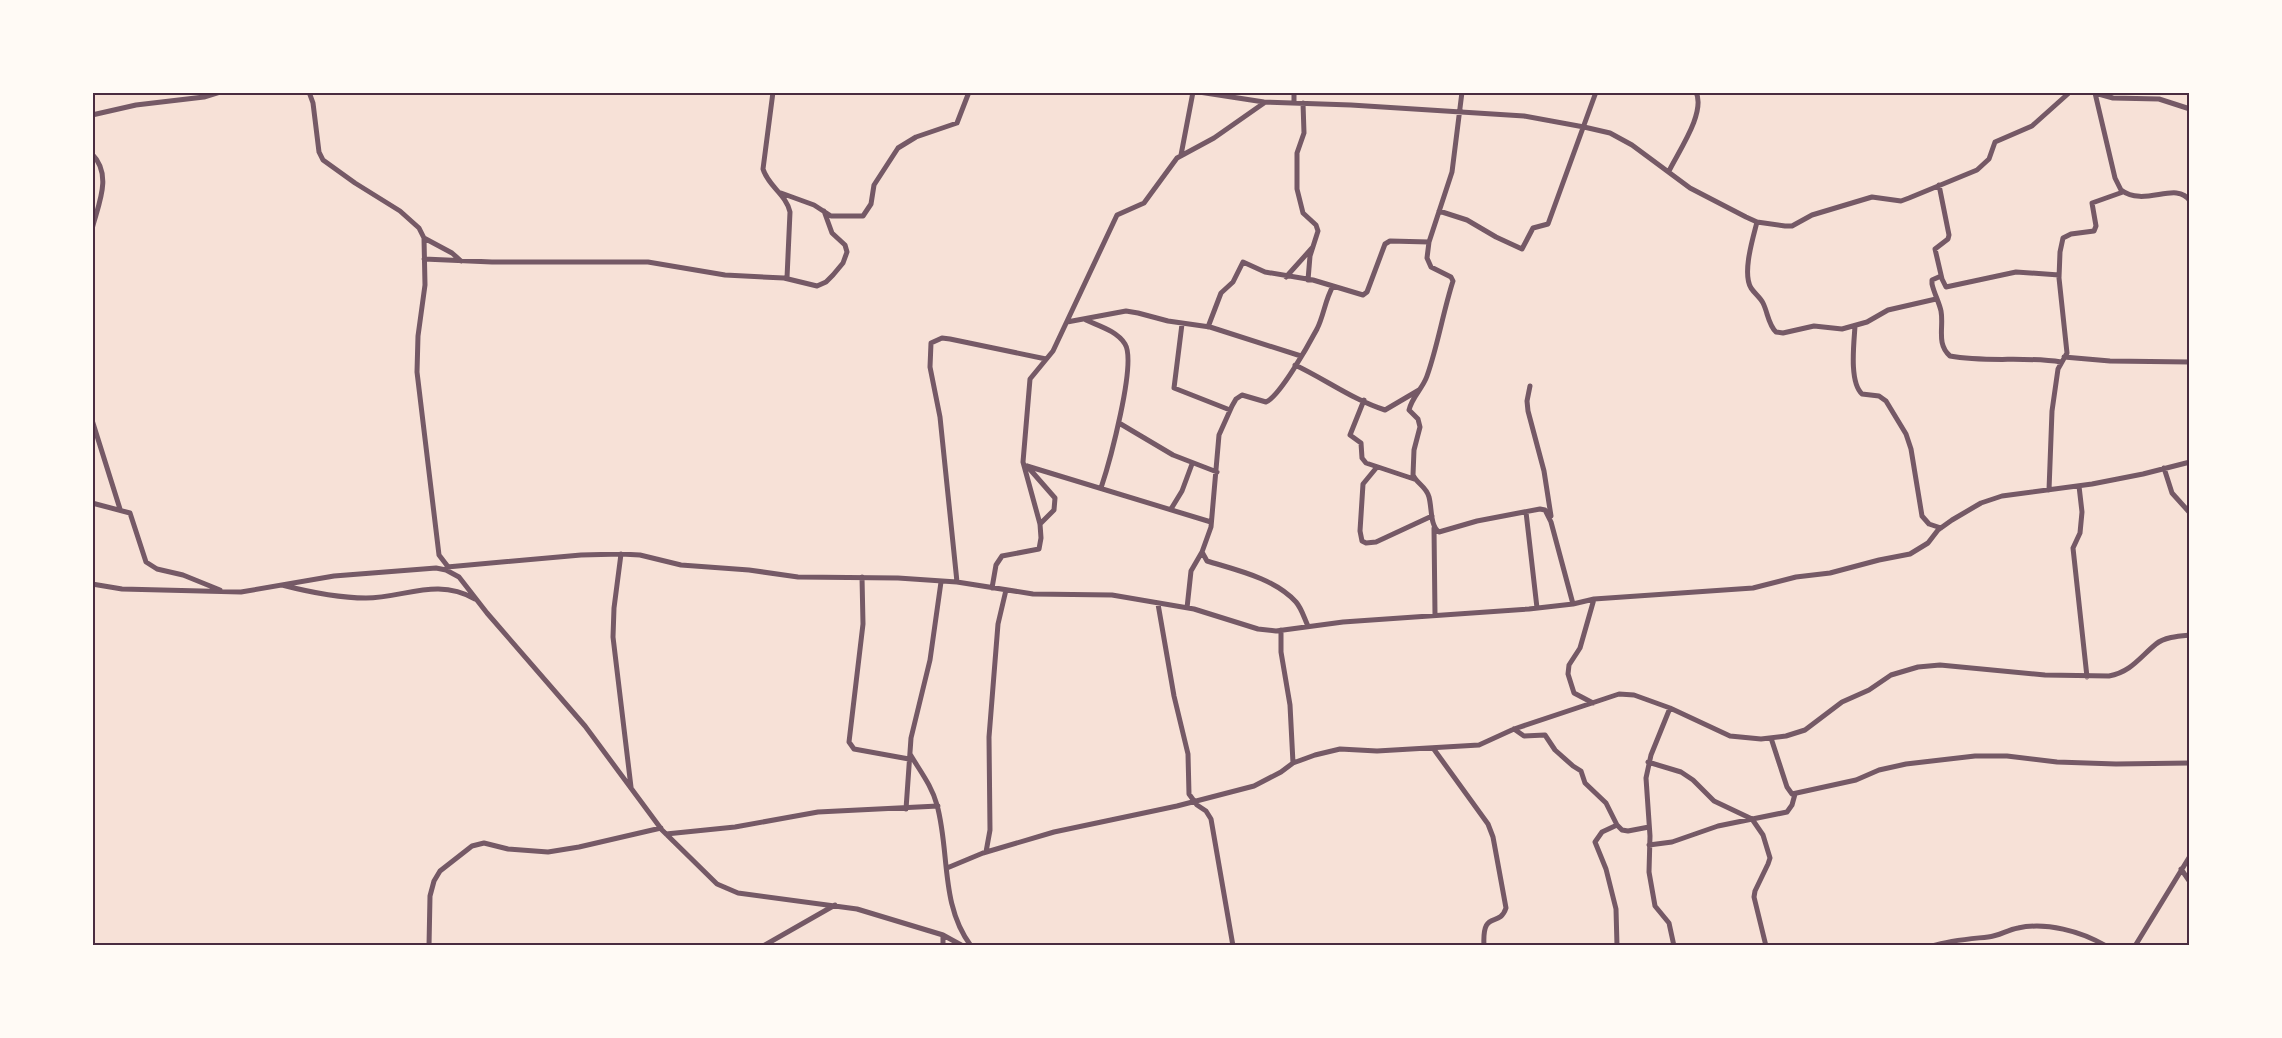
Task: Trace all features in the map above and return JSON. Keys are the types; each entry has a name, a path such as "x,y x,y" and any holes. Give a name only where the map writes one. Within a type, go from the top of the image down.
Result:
{"street":[{"path":"92,115 136,105 185,100 220,92"},
{"path":"309,92 314,103 319,152 323,160 347,178 400,211 419,228 424,238 425,285 418,336 418,372 439,555 447,566 459,577 585,726 660,828 717,884 728,890 865,911 943,935 963,946"},
{"path":"773,92 763,169 766,177 787,202 790,212 787,278"},
{"path":"781,193 814,205 834,217 860,217 865,215 871,204 874,185 892,155 902,145 916,137 957,123 969,92"},
{"path":"1181,155 1192,92"},
{"path":"1199,92 1264,102 1524,116 1584,127 1610,133 1632,145 1703,195 1757,222 1785,226 1792,226 1812,215 1872,197 1901,201 1977,170 1989,159 1995,142 2032,126 2070,92"},
{"path":"1294,92 1294,103"},
{"path":"1415,479 1413,459 1420,427 1418,419 1409,410 1419,389 1426,381 1437,346 1444,307 1453,281 1451,277 1429,265 1427,258 1429,242 1452,172 1462,92"},
{"path":"1440,211 1467,220 1496,237 1522,249 1533,228 1548,224 1596,92"},
{"path":"1669,172 1690,131 1699,105 1700,102 1696,92"},
{"path":"2123,192 2115,178 2095,93 2113,98 2159,99 2190,109"},
{"path":"992,588 996,565 1002,556 1039,549 1041,538 1040,524 1025,464 1030,379 1053,351 1090,275 1113,220 1122,212 1144,203 1174,161 1181,155 1214,138 1264,102"},
{"path":"1303,104 1304,133 1297,153 1297,189 1303,213 1318,228 1318,235 1310,256 1308,280"},
{"path":"92,154 101,168 104,178 92,229"},
{"path":"1939,186 1949,235 1948,239 1935,249 1944,285 1949,288 1992,276 2016,272 2059,274"},
{"path":"2049,490 2051,419 2061,362 2067,348 2059,274 2060,252 2064,236 2094,231 2096,226 2092,203 2123,192 2147,198 2179,192 2186,195 2190,200"},
{"path":"424,259 461,261 648,262 725,274 787,278 818,286 826,282 843,263 847,248 832,234 824,211"},
{"path":"1757,222 1750,251 1748,277 1751,287 1762,300 1774,330 1784,333 1814,326 1830,329 1855,326 1888,310 1936,299"},
{"path":"424,238 452,253 461,261"},
{"path":"1208,327 1221,293 1232,282 1242,262 1265,272 1308,280 1333,286 1357,295 1364,295 1368,292 1385,244 1390,241 1429,242"},
{"path":"1286,277 1314,245"},
{"path":"1941,276 1932,282 1941,310 1940,333 1943,346 1950,356 1993,360 2045,360 2061,362"},
{"path":"1187,608 1190,571 1202,552 1211,522 1219,436 1230,410 1236,399 1242,395 1268,401 1278,392 1316,330 1326,298 1333,286"},
{"path":"1067,322 1086,320 1126,311 1182,324 1208,327 1301,356"},
{"path":"1086,320 1120,338 1128,352 1125,397 1101,488"},
{"path":"1182,324 1174,388 1230,410"},
{"path":"1855,326 1853,363 1857,386 1862,394 1879,396 1886,401 1900,422 1911,448 1922,516 1929,524 1941,528"},
{"path":"956,582 940,417 930,367 931,343 942,338 950,339 1046,359"},
{"path":"2064,357 2110,361 2190,362"},
{"path":"1295,365 1388,410 1419,389"},
{"path":"1530,386 1528,405 1544,471 1551,522 1573,604"},
{"path":"1364,400 1350,435 1361,443 1364,461 1415,479 1425,488 1434,527 1435,615"},
{"path":"92,420 120,509"},
{"path":"1119,423 1192,464 1216,472"},
{"path":"447,566 581,555 621,554 681,565 749,570 798,577 898,578 956,582 1006,590 1059,595 1112,595 1208,612 1258,629 1280,630 1435,615 1537,608 1594,600 1753,588 1796,577 1830,573 1910,554 1928,542 1941,528 1981,503 2014,493 2080,486 2190,462"},
{"path":"1025,464 1211,522"},
{"path":"1025,464 1051,492 1056,502 1054,510 1040,524"},
{"path":"1171,509 1182,492 1192,464"},
{"path":"1377,466 1363,484 1360,531 1362,541 1366,544 1376,542 1432,516"},
{"path":"2164,468 2172,493 2190,513"},
{"path":"2080,486 2082,512 2080,532 2073,548 2087,677"},
{"path":"92,503 128,511 133,516 143,559 146,562 157,569 183,575 222,591"},
{"path":"1434,527 1436,531 1444,533 1477,521 1543,508 1551,522"},
{"path":"1526,512 1537,608"},
{"path":"1202,552 1207,562 1268,582 1284,592 1296,602 1308,626"},
{"path":"621,554 614,608 613,637 631,787"},
{"path":"92,584 122,589 242,592 334,576 436,568 446,570 459,577"},
{"path":"862,577 863,624 849,742 854,749 910,756 931,787 938,806 950,903 956,923 970,946"},
{"path":"906,809 911,738 930,660 941,582"},
{"path":"280,585 311,593 365,598 392,596 423,588 437,589 458,592 477,600"},
{"path":"986,852 990,830 989,737 998,624 1006,590"},
{"path":"1592,703 1574,693 1568,674 1569,665 1580,648 1594,600"},
{"path":"1158,604 1174,696 1188,754 1188,789 1194,801 1206,811 1211,819 1233,946"},
{"path":"1280,630 1281,652 1290,706 1293,763"},
{"path":"947,868 986,852 1079,826 1254,786 1307,757 1340,749 1377,751 1479,745 1514,729 1614,695 1634,695 1670,708 1730,736 1771,738 1805,730 1842,702 1869,690 1891,675 1918,667 1940,665 2087,677 2116,675 2138,663 2157,643 2190,635"},
{"path":"1670,708 1648,762 1646,778 1649,872 1654,899 1658,910 1669,923 1674,946"},
{"path":"1514,729 1524,736 1545,735 1555,750 1581,771 1586,785 1611,809 1617,825 1628,832 1649,827"},
{"path":"1771,738 1789,792 1795,794 1856,780 1879,770 1906,764 1975,756 2007,756 2057,762 2116,764 2190,763"},
{"path":"1432,748 1488,824 1493,837 1506,908 1502,915 1485,925 1483,929 1484,946"},
{"path":"1648,762 1680,772 1693,780 1714,801 1752,819 1763,835 1770,858 1755,891 1766,946"},
{"path":"1649,845 1672,842 1699,831 1787,812 1792,805 1795,794"},
{"path":"666,834 735,827 818,812 938,806"},
{"path":"1617,825 1602,832 1595,842 1606,870 1616,909 1617,946"},
{"path":"429,946 430,896 434,881 440,871 472,846 484,843 508,849 548,852 580,847 660,828"},
{"path":"2135,946 2190,856"},
{"path":"2182,869 2190,882"},
{"path":"763,946 835,905"},
{"path":"1932,946 1955,939 1991,937 2017,928 2039,927 2075,932 2106,946"},
{"path":"943,935 943,946"}]}
